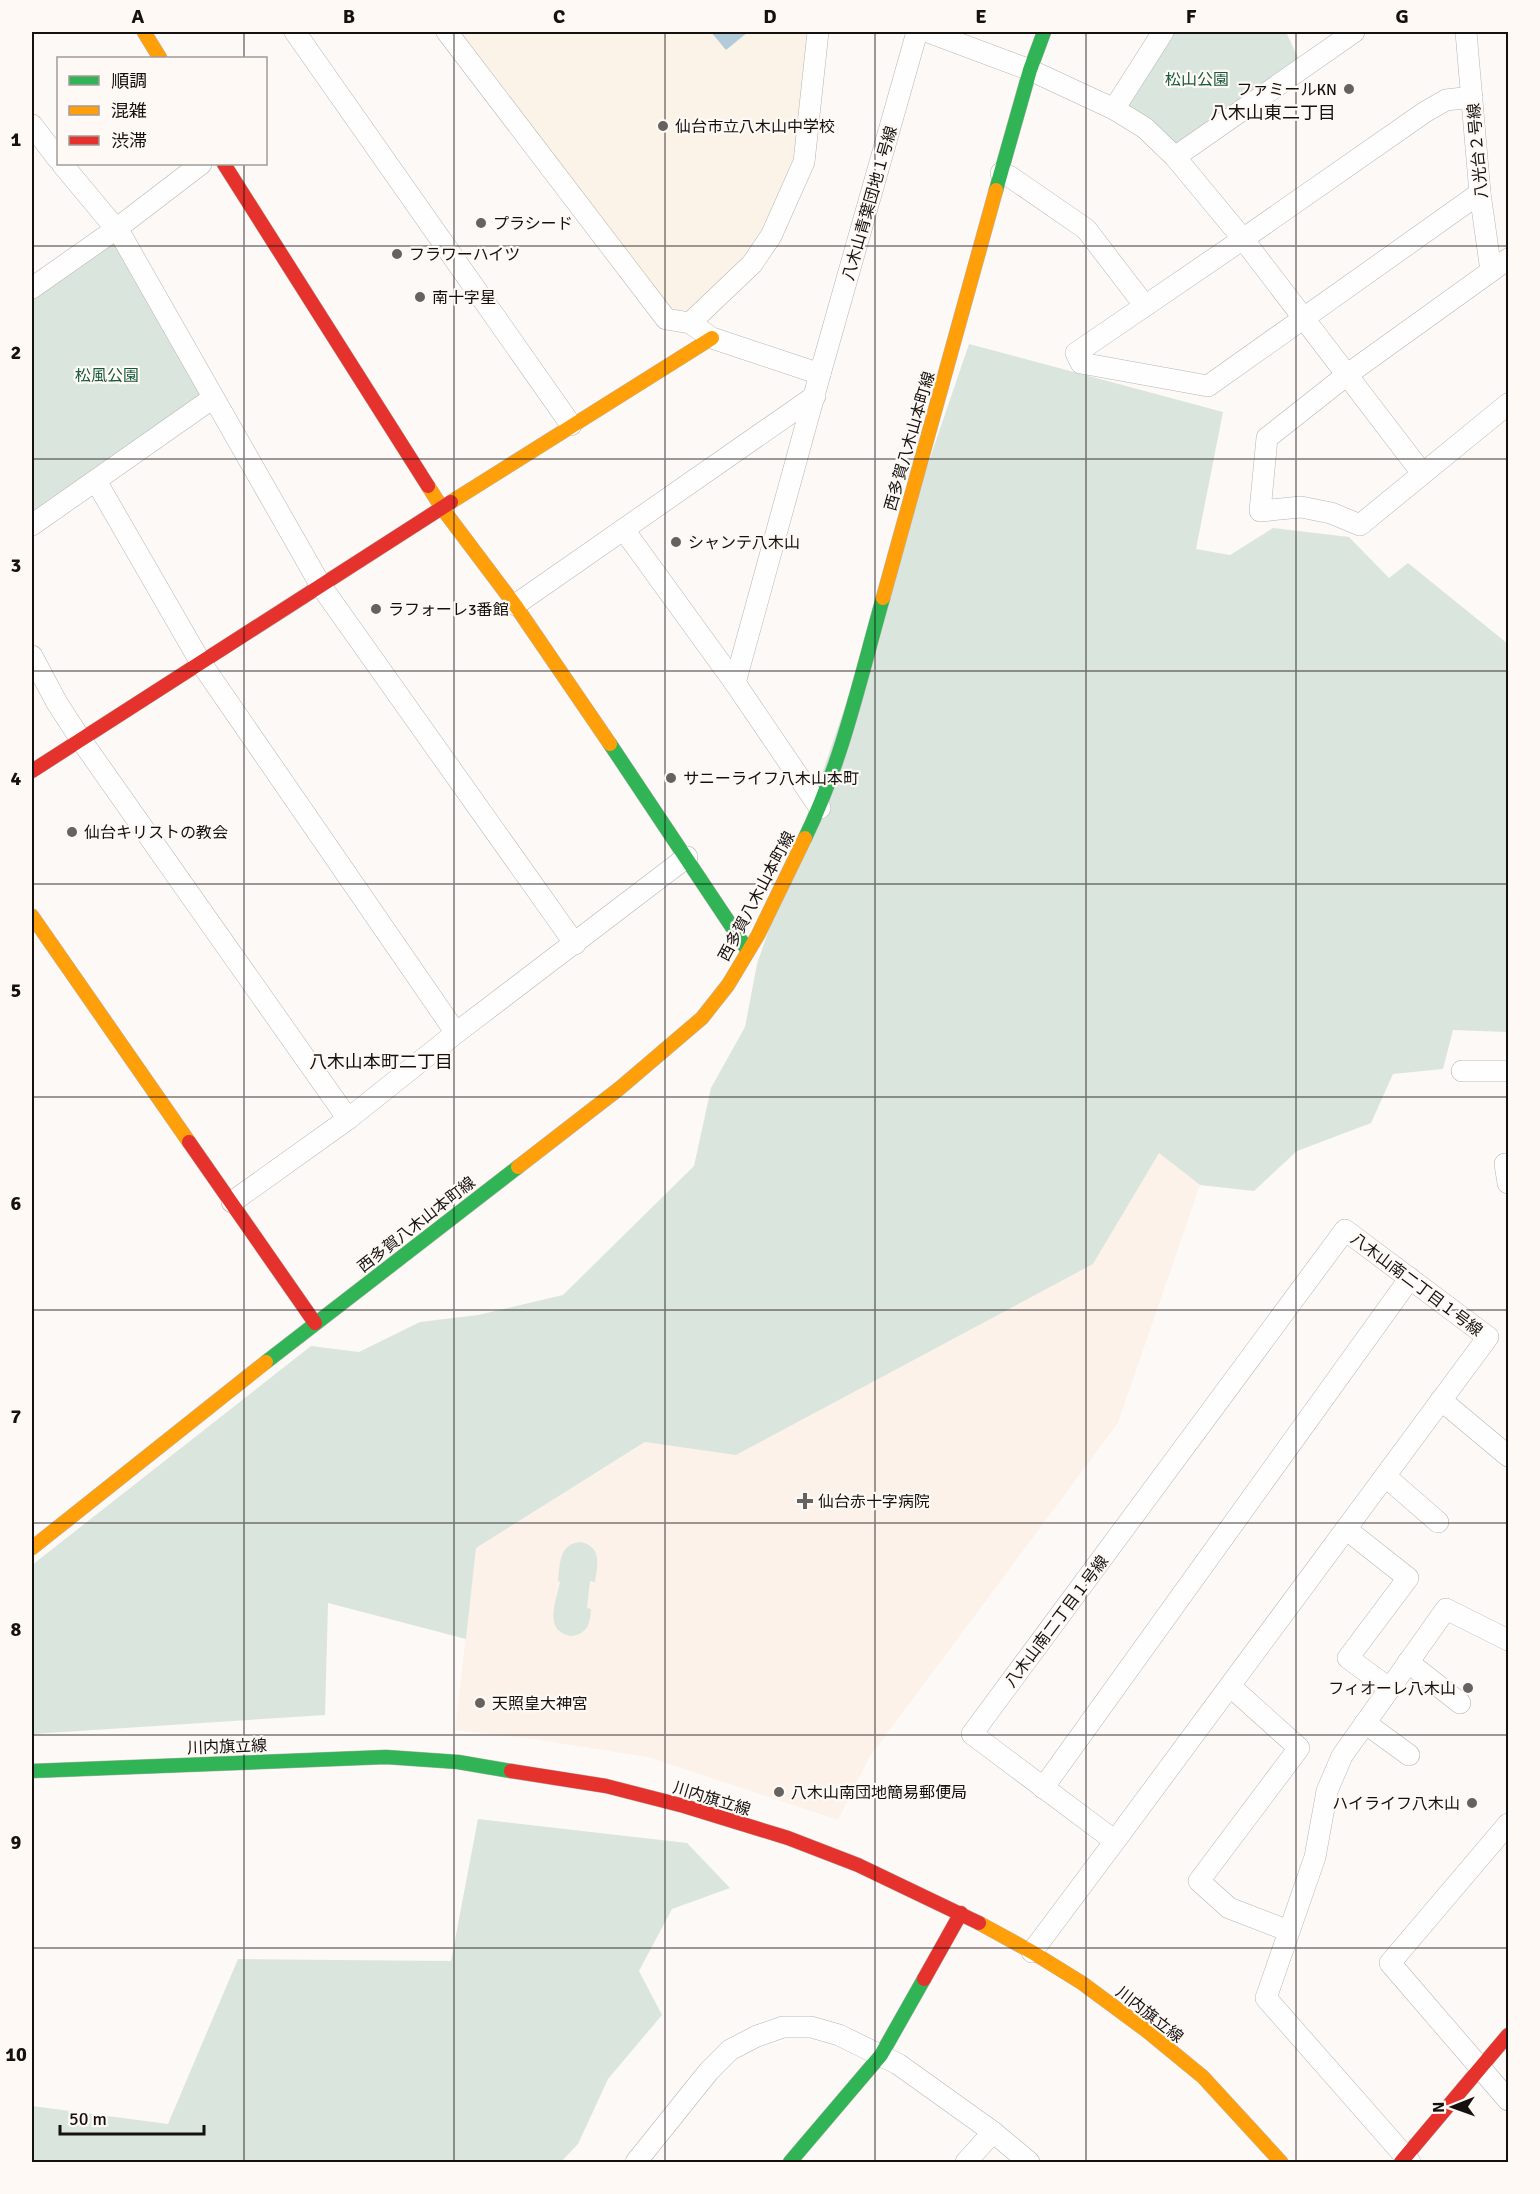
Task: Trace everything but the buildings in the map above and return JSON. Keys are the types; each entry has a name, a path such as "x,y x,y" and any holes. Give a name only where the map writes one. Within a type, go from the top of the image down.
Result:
{"street":[{"path":"144,32 159,57"},
{"path":"295,32 571,425"},
{"path":"447,32 666,319 690,323 712,338 820,374"},
{"path":"690,323 752,264 771,236 804,162 818,32"},
{"name":"八木山青葉団地１号線","path":"735,683 917,32"},
{"path":"928,32 1030,70 1114,109 1145,128 1175,157 1243,239 1422,473"},
{"name":"西多賀八木山本町線","path":"32,1548 315,1323 659,1056 702,1018 728,985 748,951 820,808 841,748 1001,172 1030,70 1044,32"},
{"path":"1114,109 1162,32"},
{"path":"1175,157 1354,32"},
{"name":"八光台２号線","path":"1466,32 1480,193 1500,265"},
{"path":"1472,97 1446,100 1425,112 1076,353 1081,363 1208,386 1480,193"},
{"path":"32,126 57,158"},
{"path":"64,165 116,229 321,586 575,944"},
{"path":"32,288 116,229 200,165"},
{"path":"225,165 442,508 515,605 687,857 748,951"},
{"path":"1001,172 1086,229 1145,306"},
{"path":"1500,265 1348,374 1267,438 1260,511 1301,507 1331,513 1360,525 1509,404"},
{"path":"32,771 571,425 712,338"},
{"path":"515,605 814,396"},
{"path":"32,525 213,398"},
{"path":"96,481 201,663 456,1033"},
{"path":"624,530 735,683 820,808"},
{"path":"32,656 57,703 81,740 348,1119"},
{"path":"232,1202 348,1119 456,1033 687,857"},
{"path":"32,916 315,1323"},
{"path":"1462,1071 1509,1071"},
{"path":"1509,1164 1506,1164 1509,1183"},
{"name":"八木山南二丁目１号線","path":"1032,1952 1115,1841 1230,1686 1488,1337 1345,1230 972,1734 1115,1841"},
{"path":"1043,1788 1410,1278"},
{"path":"1441,1400 1509,1456"},
{"path":"1385,1476 1438,1522"},
{"path":"1346,1529 1408,1578 1348,1658 1390,1689"},
{"path":"1509,1640 1446,1610 1342,1756 1327,1791 1315,1857 1266,1998 1406,2161 1509,2035"},
{"path":"1408,1662 1460,1702"},
{"path":"1230,1686 1299,1748 1199,1881 1229,1908 1289,1931"},
{"path":"1365,1723 1409,1755"},
{"name":"川内旗立線","path":"32,1771 386,1757 458,1762 606,1786 684,1806 788,1838 858,1865 961,1912 1082,1983 1147,2031 1203,2077 1281,2163"},
{"path":"1509,1824 1390,1964 1509,2100"},
{"path":"790,2163 881,2055 961,1912"},
{"path":"636,2163 710,2071 730,2050 757,2036 783,2027 811,2027 839,2035 898,2064 993,2132 1029,2163"},
{"path":"966,2163 993,2132"}],"shaded area":[{"name":"仙台市立八木山中学校","path":"453,32 809,32 794,172 761,237 695,312 672,310"},
{"name":"仙台赤十字病院","path":"1159,1152 1200,1185 1118,1423 869,1758 838,1820 648,1757 455,1730 476,1548 646,1442 736,1454 1093,1264"}],"green space":[{"name":"松山公園","path":"1168,32 1286,32 1301,64 1176,152 1123,109"},
{"name":"松風公園","path":"114,236 205,398 32,518 32,297"},
{"path":"969,344 1223,412 1196,549 1230,555 1273,528 1349,537 1389,578 1408,563 1508,644 1508,1011 1506,1032 1453,1030 1443,1069 1393,1074 1371,1123 1297,1151 1254,1191 1200,1185 1159,1153 1093,1264 736,1455 645,1442 476,1548 466,1639 328,1603 325,1715 32,1734 32,1565 311,1346 359,1352 420,1322 478,1315 563,1295 694,1166 711,1088 745,1027 757,964"},
{"path":"581,1542 588,1544 595,1552 597,1569 595,1582 590,1581 587,1608 591,1609 589,1624 585,1631 571,1636 562,1633 557,1628 554,1614 562,1556 568,1546"},
{"path":"478,1819 687,1843 730,1888 672,1909 639,1971 662,2015 608,2079 578,2144 561,2162 32,2162 32,2106 168,2124 238,1959 451,1961"}],"water":[{"path":"711,32 748,32 726,50"}],"traffic: fast":[{"path":"996,190 1030,70 1044,32"},
{"path":"805,838 840,750 883,598"},
{"path":"610,744 748,951"},
{"path":"266,1362 518,1167"},
{"path":"32,1771 386,1757 458,1762 511,1771"},
{"path":"790,2162 881,2055 924,1979"}],"traffic: slow":[{"path":"144,32 159,57"},
{"path":"883,598 996,190"},
{"path":"451,502 712,338"},
{"path":"428,486 515,605 610,744"},
{"path":"518,1167 620,1088 702,1018 728,985 758,935 805,838"},
{"path":"32,916 189,1142"},
{"path":"32,1548 266,1362"},
{"path":"979,1923 1082,1983 1147,2031 1203,2077 1281,2162"}],"traffic: jam":[{"path":"225,165 428,486"},
{"path":"32,771 451,502"},
{"path":"189,1142 315,1323"},
{"path":"511,1771 606,1786 684,1806 788,1838 858,1865 979,1923"},
{"path":"924,1979 961,1913"},
{"path":"1401,2162 1508,2035"}],"place":[{"name":"ファミールKN","path":"1349,89"},
{"name":"仙台市立八木山中学校","path":"663,126"},
{"name":"プラシード","path":"481,223"},
{"name":"フラワーハイツ","path":"397,254"},
{"name":"南十字星","path":"420,297"},
{"name":"シャンテ八木山","path":"676,542"},
{"name":"ラフォーレ3番館","path":"376,609"},
{"name":"サニーライフ八木山本町","path":"671,778"},
{"name":"仙台キリストの教会","path":"72,832"},
{"name":"仙台赤十字病院","path":"805,1501"},
{"name":"フィオーレ八木山","path":"1468,1688"},
{"name":"天照皇大神宮","path":"480,1703"},
{"name":"八木山南団地簡易郵便局","path":"779,1792"},
{"name":"ハイライフ八木山","path":"1472,1803"}],"district":[{"name":"八木山東二丁目","path":"1273,113"},
{"name":"八木山本町二丁目","path":"381,1062"}]}
